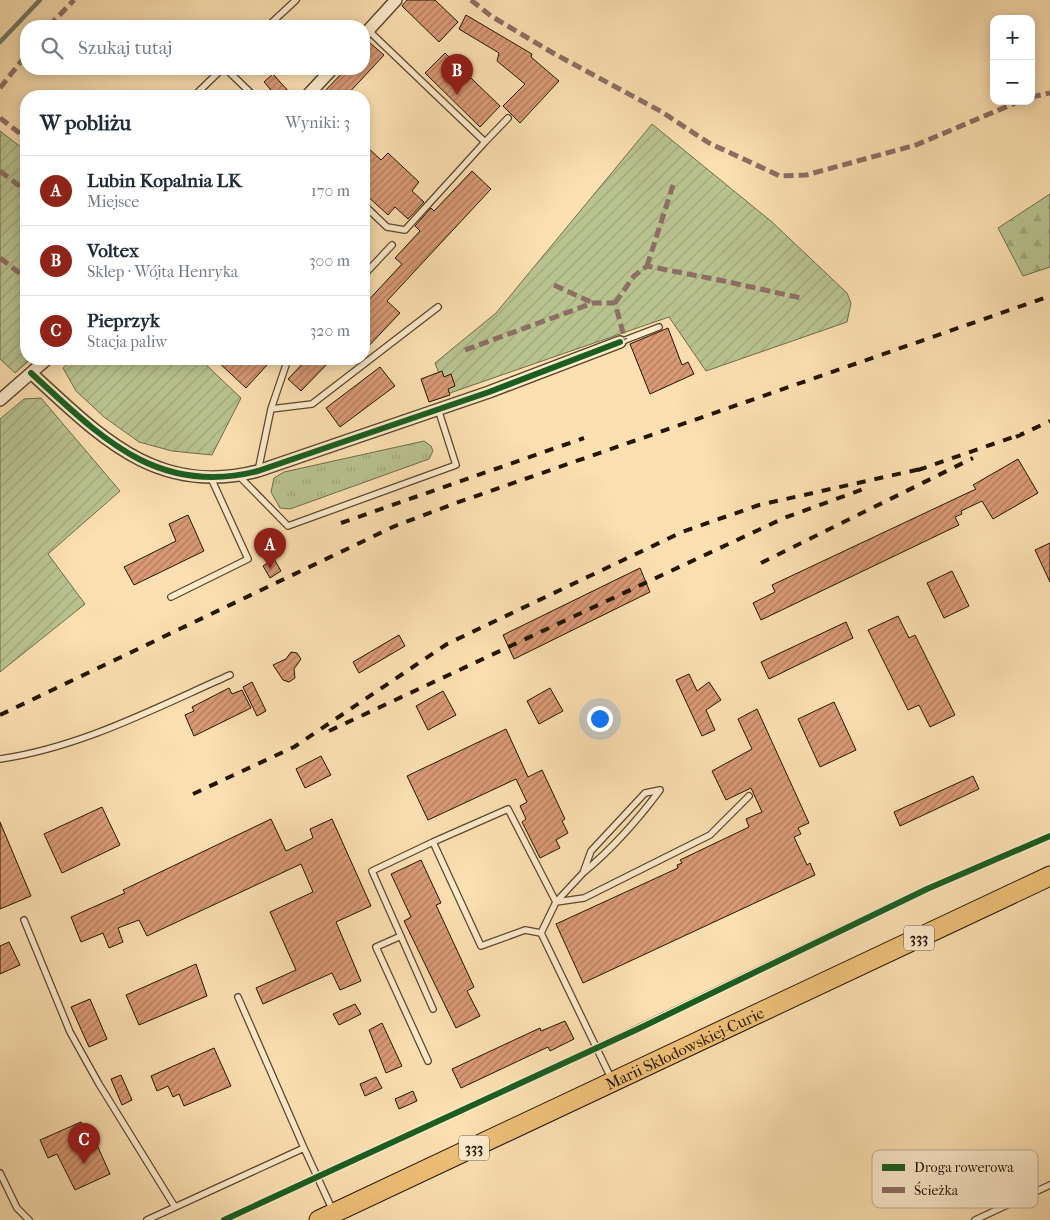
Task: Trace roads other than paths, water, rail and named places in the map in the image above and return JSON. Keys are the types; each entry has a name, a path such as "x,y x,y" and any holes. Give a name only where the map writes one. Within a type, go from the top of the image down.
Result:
{"main road":[{"name":"Marii Skłodowskiej-Curie","path":"324,1218 1050,876"}],"street":[{"path":"370,28 396,0"},
{"path":"313,90 326,75"},
{"path":"31,373 93,429 132,458 179,475 211,478 239,476 258,471 438,409 620,342"},
{"path":"0,400 40,365"}],"lane":[{"path":"274,20 296,0"},
{"path":"370,36 485,142"},
{"path":"200,90 216,75"},
{"path":"232,75 248,90"},
{"path":"370,210 387,227 405,230 508,118"},
{"path":"370,269 392,245"},
{"path":"370,359 438,306"},
{"path":"620,342 659,327"},
{"path":"258,471 271,408 286,365"},
{"path":"271,408 312,404 362,365"},
{"path":"239,476 288,526 456,465 438,409"},
{"path":"171,597 248,560 211,478"},
{"path":"0,759 34,753 82,740 230,675"},
{"path":"541,933 556,902 583,874 607,854 633,826 660,790 645,793 590,851 583,874"},
{"path":"556,902 584,898 710,835 749,796"},
{"path":"434,1009 372,871 508,809 556,902"},
{"path":"433,842 481,946 526,930 541,933"},
{"path":"597,1048 927,889"},
{"path":"24,920 70,1032 99,1084 175,1207"},
{"path":"541,933 613,1082"},
{"path":"401,936 376,947 428,1061"},
{"path":"238,997 304,1148 324,1218"},
{"path":"147,1220 304,1148"},
{"path":"0,1174 16,1208 29,1220"},
{"path":"1038,1191 1050,1186"},
{"path":"975,1220 1001,1208"}],"waterway":[{"path":"21,20 40,0"},
{"path":"0,42 20,21"}],"railway":[{"path":"0,715 395,526 1050,296"},
{"path":"1016,437 1050,421"},
{"path":"918,470 1022,434"},
{"path":"341,523 584,438"},
{"path":"761,563 973,458"},
{"path":"193,794 294,747 447,644 682,532 759,505 925,468"},
{"path":"329,731 784,518 869,487"}],"place":[{"name":"Voltex","path":"457,95"},
{"name":"Lubin Kopalnia LK","path":"270,569"},
{"name":"Pieprzyk","path":"84,1164"}]}
